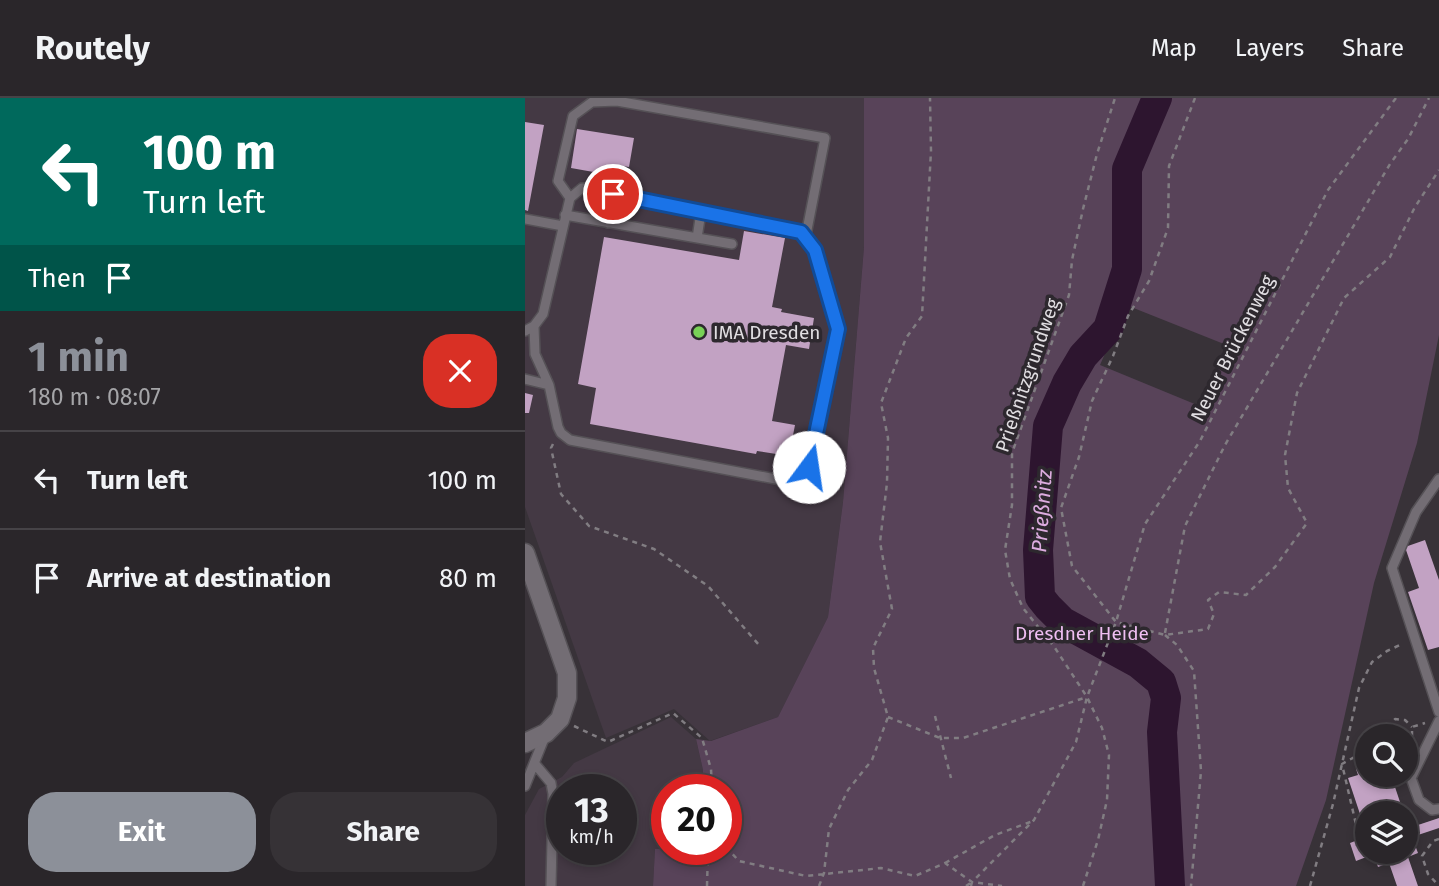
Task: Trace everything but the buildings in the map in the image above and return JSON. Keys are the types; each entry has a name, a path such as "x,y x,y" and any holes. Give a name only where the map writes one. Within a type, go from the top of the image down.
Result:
{"street":[{"path":"525,553 567,674 567,698 560,719 546,733 525,743"}],"lane":[{"path":"570,198 558,181 573,116 592,103 617,101 825,138 806,235"},
{"path":"582,188 806,235 815,250 838,329 812,462 803,474 786,481 570,440 561,433 549,385 530,343 534,326 543,314 570,198 582,188"},
{"path":"608,223 613,194"},
{"path":"697,238 701,212"},
{"path":"565,215 732,244"},
{"path":"525,219 563,226"},
{"path":"525,331 534,326"},
{"path":"525,379 549,385"},
{"path":"1439,479 1416,512 1392,568 1439,712"},
{"path":"1435,721 1411,778 1419,800 1431,810 1439,809"},
{"path":"525,786 546,733"},
{"path":"535,764 551,783 553,794 551,886"}],"path":[{"path":"819,886 824,873 828,829 848,790 872,760 888,717 874,668 873,648 892,609 880,542 887,483 888,438 881,403 906,338 922,316 931,151 930,98"},
{"name":"Prießnitzgrundweg","path":"1083,886 1107,800 1109,755 1101,727 1087,697 1055,648 1023,608 1010,579 1005,550 1012,505 1012,453 1069,295 1072,260 1083,209 1115,98"},
{"path":"1195,98 1169,166 1168,228 1149,281 1128,316 1092,401 1079,457 1061,508 1072,566 1116,622 1165,635 1208,629 1214,614 1208,600 1219,592 1246,595 1275,567 1307,523 1288,488 1285,455 1297,393 1344,298 1390,257 1415,207 1439,170"},
{"name":"Neuer Brückenweg","path":"970,885 1034,820 1076,742 1087,697 1116,622 1145,524 1200,441 1328,190 1396,98"},
{"path":"1165,635 1185,526 1226,445 1429,98"},
{"path":"558,427 551,448 561,494 589,526 654,549 708,586 759,645"},
{"path":"1165,635 1177,645 1194,671 1201,771 1191,886"},
{"path":"1310,886 1359,688 1372,662 1387,651 1415,639"},
{"path":"888,717 940,738 963,738 1087,697"},
{"path":"560,719 608,742 673,713 702,737 711,774"},
{"path":"935,716 951,778"},
{"path":"1391,724 1395,719 1405,720 1409,724"},
{"path":"1418,725 1435,721"},
{"path":"1342,764 1355,757"},
{"path":"1342,764 1355,820"},
{"path":"742,862 806,876 881,868 915,876 945,863 995,835 1034,820"},
{"path":"1439,839 1433,841 1422,856 1428,874 1439,886"},
{"path":"945,863 970,885 1002,886"},
{"path":"707,886 708,865"}],"shaded area":[{"path":"525,98 864,98 864,247 843,502 828,617 778,717 710,741 674,709 606,738 525,507"},
{"path":"671,717 696,739 703,774 651,774 653,886 525,886 525,815 539,789 546,785 546,865 637,865 637,774 565,774 574,763"}],"green space":[{"name":"Dresdner Heide","path":"864,98 1439,98 1439,335 1417,443 1374,583 1326,800 1296,886 653,886 654,865 742,865 742,774 703,774 696,739 711,741 778,717 828,617 843,502 864,247","holes":["1126,305 1229,346 1202,407 1100,365"]}],"waterway":[{"name":"Prießnitz","path":"1157,98 1127,169 1127,269 1108,329 1083,356 1067,383 1048,426 1038,550 1040,597 1048,607 1063,622 1138,663 1161,682 1166,698 1162,732 1170,886"}],"place":[{"name":"IMA Dresden","path":"699,332"}],"route":[{"path":"613,194 806,235 815,250 838,329 809,467"}]}
